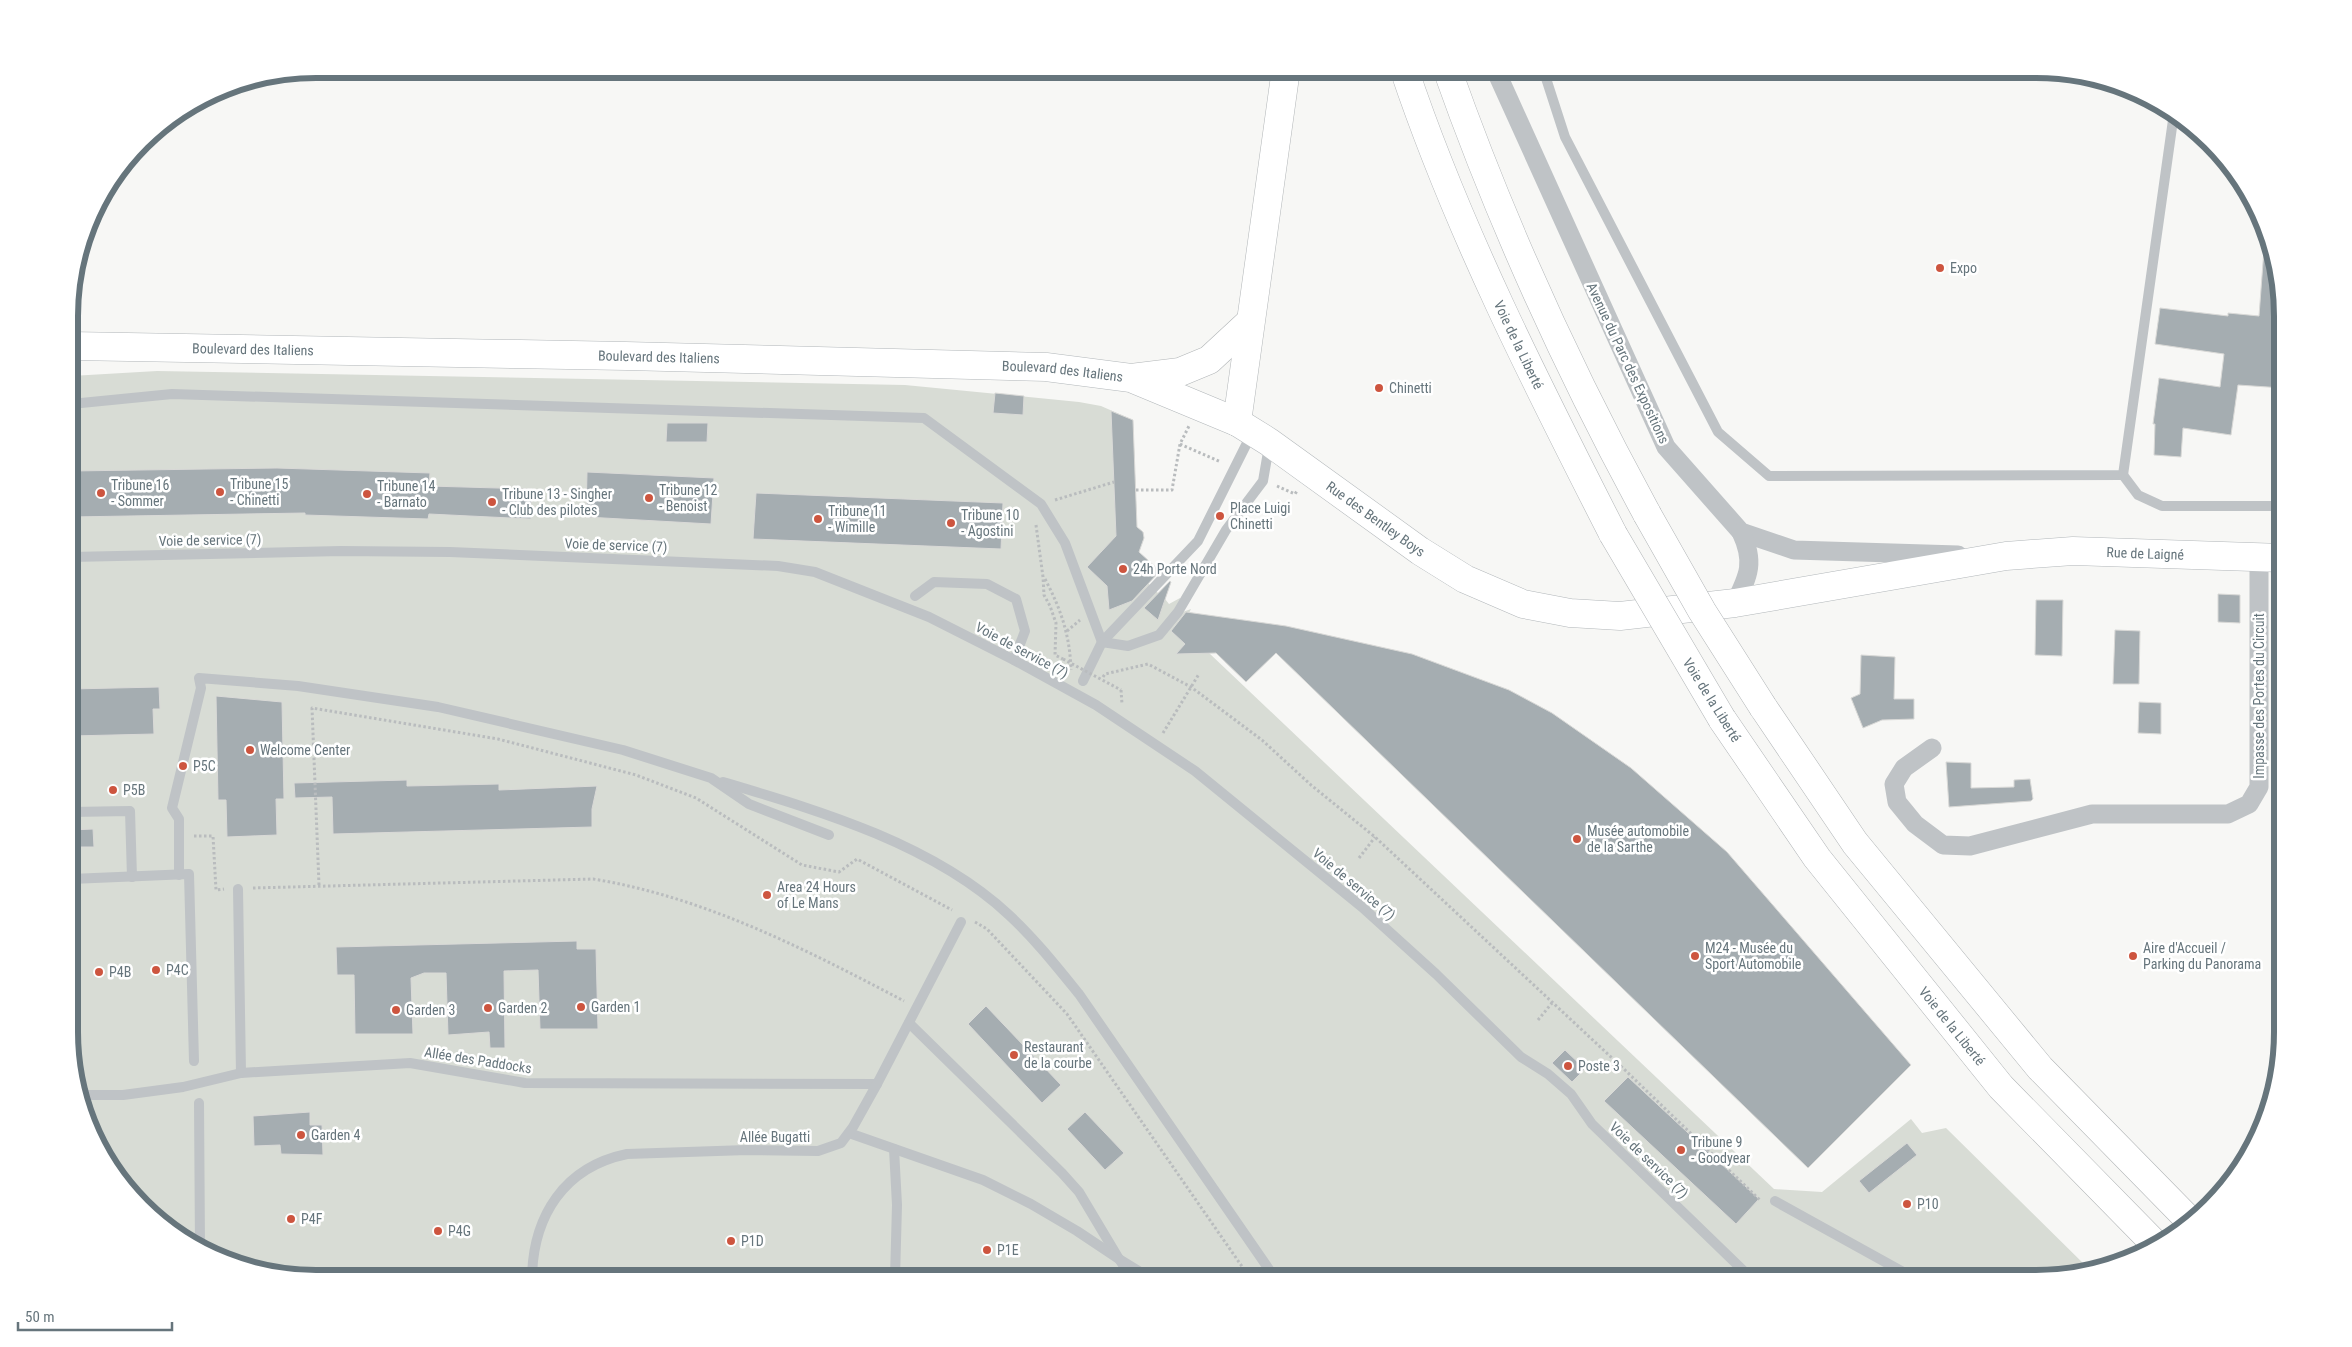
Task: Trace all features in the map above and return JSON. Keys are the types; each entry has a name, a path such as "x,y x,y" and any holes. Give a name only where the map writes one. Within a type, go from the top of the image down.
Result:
{"main road":[{"path":"1253,432 1250,322 1285,77"},
{"name":"Voie de la Liberté","path":"1407,77 1472,245 1530,370 1614,534 1722,719 1818,858 2001,1086 2151,1240"},
{"path":"1450,77 1486,174 1537,295 1577,382 1647,514 1702,611 1763,707 1855,843 2040,1068 2185,1216"},
{"path":"1131,378 1180,372 1209,360 1250,322"},
{"name":"Boulevard des Italiens","path":"78,346 626,356 1046,367 1131,378 1200,405 1253,432"},
{"name":"Rue des Bentley Boys","path":"1253,432 1420,551 1465,579 1523,604 1570,613 1620,616 1735,603"},
{"name":"Rue de Laigné","path":"1735,603 2006,556 2073,551 2271,558"}],"street":[{"name":"Avenue du Parc des Expositions","path":"1499,77 1666,447 1742,532 1794,550 1848,554 2006,556"},
{"path":"1735,603 1745,583 1750,564 1749,548 1742,532"},
{"name":"Impasse des Portes du Circuit","path":"1932,748 1904,768 1894,784 1897,802 1915,824 1943,845 1970,846 2092,814 2228,814 2249,804 2259,787 2271,558"}],"lane":[{"path":"1546,77 1565,137 1718,432 1769,476 2123,475"},
{"path":"2173,121 2123,475 2138,495 2162,506 2274,506"},
{"path":"78,403 172,394 924,418 1041,504 1065,543 1102,642"},
{"path":"1083,681 1102,642 1198,542 1253,432"},
{"path":"1102,642 1128,646 1159,635 1178,612 1226,530 1264,481 1253,432"},
{"name":"Voie de service (7)","path":"78,557 341,551 450,552 778,566 815,572 929,617 1014,660 1096,705 1195,771 1362,907 1436,974 1521,1057 1548,1074 1571,1094 1592,1124 1743,1270"},
{"path":"915,596 934,582 987,584 1016,599 1025,631 1014,660"},
{"path":"194,1061 184,874 179,819 172,808 201,688 200,678 298,686 438,707 624,750 825,813 906,848 959,876 1008,914 1043,951 1079,994 1269,1270"},
{"path":"711,778 749,804 829,835"},
{"path":"78,812 130,811 132,877"},
{"path":"78,879 184,874"},
{"path":"238,889 241,1073"},
{"name":"Allée Bugatti","path":"533,1270 534,1248 550,1207 562,1188 590,1166 610,1157 627,1154 747,1150 818,1151 841,1143 849,1133 877,1084 964,919"},
{"path":"909,1023 1079,1192 1127,1270"},
{"name":"Allée des Paddocks","path":"87,1095 123,1095 182,1087 241,1073 410,1063 525,1083 877,1084"},
{"path":"199,1103 200,1240"},
{"path":"849,1133 983,1180 1069,1226 1137,1270"},
{"path":"894,1149 897,1205 895,1270"},
{"path":"1770,1203 1899,1270"}],"path":[{"path":"1136,490 1172,490 1180,444 1200,405"},
{"path":"1071,674 1067,631 1063,615 1044,577 1044,595 1056,624 1055,655 1062,660 1121,690 1122,705 1129,710"},
{"path":"1096,687 1105,674 1148,664 1191,687 1262,740 1311,785 1375,837 1770,1203"},
{"path":"1157,728 1164,733 1199,674"},
{"path":"319,886 312,708 498,739 636,774 696,798 802,865 840,872 857,859 964,919 987,929 1067,1014 1244,1270"},
{"path":"196,836 213,836 216,870"},
{"path":"1358,858 1375,837"},
{"path":"269,888 592,878 625,884 695,905 759,929 826,960 908,1003"},
{"path":"1538,1020 1552,1003"}],"shaded area":[{"name":"Area 24 Hours of Le Mans","path":"157,371 905,385 1079,402 1101,406 1133,420 1137,527 1143,532 1144,538 1132,545 1148,583 1158,593 1169,588 1165,599 1169,604 1180,598 1180,613 1191,609 1186,619 1258,669 1246,682 1225,662 1228,658 1221,650 1209,653 1774,1189 1822,1192 1911,1119 1922,1133 1946,1128 2085,1265 2036,1270 316,1270 269,1265 239,1257 210,1245 171,1220 147,1200 127,1176 102,1137 90,1108 82,1078 78,1047 78,376"}],"building":[{"path":"2264,247 2270,269 2274,300 2274,387 2238,385 2231,435 2183,428 2181,457 2154,455 2155,424 2153,424 2159,378 2220,387 2224,354 2155,344 2160,308 2228,316 2228,313 2259,316"},
{"path":"995,393 1024,396 1023,415 993,413"},
{"path":"1111,411 1133,420 1137,527 1143,532 1144,538 1139,552 1160,571 1132,601 1109,610 1107,586 1087,567 1116,536"},
{"path":"667,423 708,423 707,442 666,442"},
{"path":"277,468 430,473 429,486 532,489 531,519 429,514 428,519 305,515 305,513 78,517 78,471"},
{"name":"Tribune 12 - Benoist","path":"587,472 714,478 711,524 586,517"},
{"path":"756,493 1003,503 1001,549 753,539"},
{"path":"1171,582 1158,620 1144,608"},
{"path":"2218,594 2240,595 2240,623 2218,622"},
{"path":"2036,600 2063,600 2062,656 2035,655"},
{"name":"M24 - Musée du Sport Automobile","path":"1186,612 1286,626 1412,654 1509,690 1552,713 1631,768 1727,852 1911,1065 1808,1168 1276,653 1246,682 1216,653 1176,654 1185,644 1171,631"},
{"path":"2115,630 2140,631 2139,684 2113,684"},
{"path":"1861,655 1895,657 1894,699 1914,699 1914,719 1882,720 1863,728 1851,698 1860,694"},
{"path":"159,687 160,709 153,709 154,734 78,736 78,689"},
{"name":"Welcome Center","path":"216,696 282,702 284,799 276,799 277,835 227,837 226,800 218,800"},
{"path":"2139,702 2161,703 2161,734 2138,733"},
{"path":"1946,762 1971,763 1971,788 2014,787 2014,780 2030,779 2033,799 2031,801 1949,807"},
{"path":"407,780 407,786 499,784 499,790 597,786 592,809 592,827 333,834 332,797 295,798 294,783"},
{"path":"93,829 94,847 78,847 78,830"},
{"path":"577,941 577,949 596,949 598,1029 540,1029 538,970 504,971 505,1048 490,1048 489,1032 448,1035 446,973 424,973 411,978 413,1034 355,1034 354,975 337,975 336,947"},
{"name":"Restaurant de la courbe","path":"986,1006 1061,1085 1042,1103 968,1024"},
{"name":"Poste 3","path":"1565,1050 1585,1069 1572,1082 1552,1063"},
{"name":"Tribune 9 - Goodyear","path":"1628,1077 1759,1199 1736,1224 1604,1101"},
{"name":"Garden 4","path":"310,1112 310,1125 322,1125 323,1155 281,1154 280,1145 254,1146 253,1116"},
{"path":"1085,1112 1124,1153 1105,1170 1067,1129"},
{"path":"1907,1143 1917,1155 1869,1193 1859,1181"}],"place":[{"name":"Expo","path":"1940,268"},
{"name":"Chinetti","path":"1379,388"},
{"name":"Tribune 15 - Chinetti","path":"220,492"},
{"name":"Tribune 16 - Sommer","path":"101,493"},
{"name":"Tribune 14 - Barnato","path":"367,494"},
{"name":"Tribune 12 - Benoist","path":"649,498"},
{"name":"Tribune 13 - Singher - Club des pilotes","path":"492,502"},
{"name":"Place Luigi Chinetti","path":"1220,516"},
{"name":"Tribune 11 - Wimille","path":"818,519"},
{"name":"Tribune 10 - Agostini","path":"951,523"},
{"name":"24h Porte Nord","path":"1123,569"},
{"name":"Welcome Center","path":"250,750"},
{"name":"P5C","path":"183,766"},
{"name":"P5B","path":"113,790"},
{"name":"Musée automobile de la Sarthe","path":"1577,839"},
{"name":"Area 24 Hours of Le Mans","path":"767,895"},
{"name":"M24 - Musée du Sport Automobile","path":"1695,956"},
{"name":"Aire d'Accueil / Parking du Panorama","path":"2133,956"},
{"name":"P4C","path":"156,970"},
{"name":"P4B","path":"99,972"},
{"name":"Garden 1","path":"581,1007"},
{"name":"Garden 2","path":"488,1008"},
{"name":"Garden 3","path":"396,1010"},
{"name":"Restaurant de la courbe","path":"1014,1055"},
{"name":"Poste 3","path":"1568,1066"},
{"name":"Garden 4","path":"301,1135"},
{"name":"Tribune 9 - Goodyear","path":"1681,1150"},
{"name":"P10","path":"1907,1204"},
{"name":"P4F","path":"291,1219"},
{"name":"P4G","path":"438,1231"},
{"name":"P1D","path":"731,1241"},
{"name":"P1E","path":"987,1250"}]}
